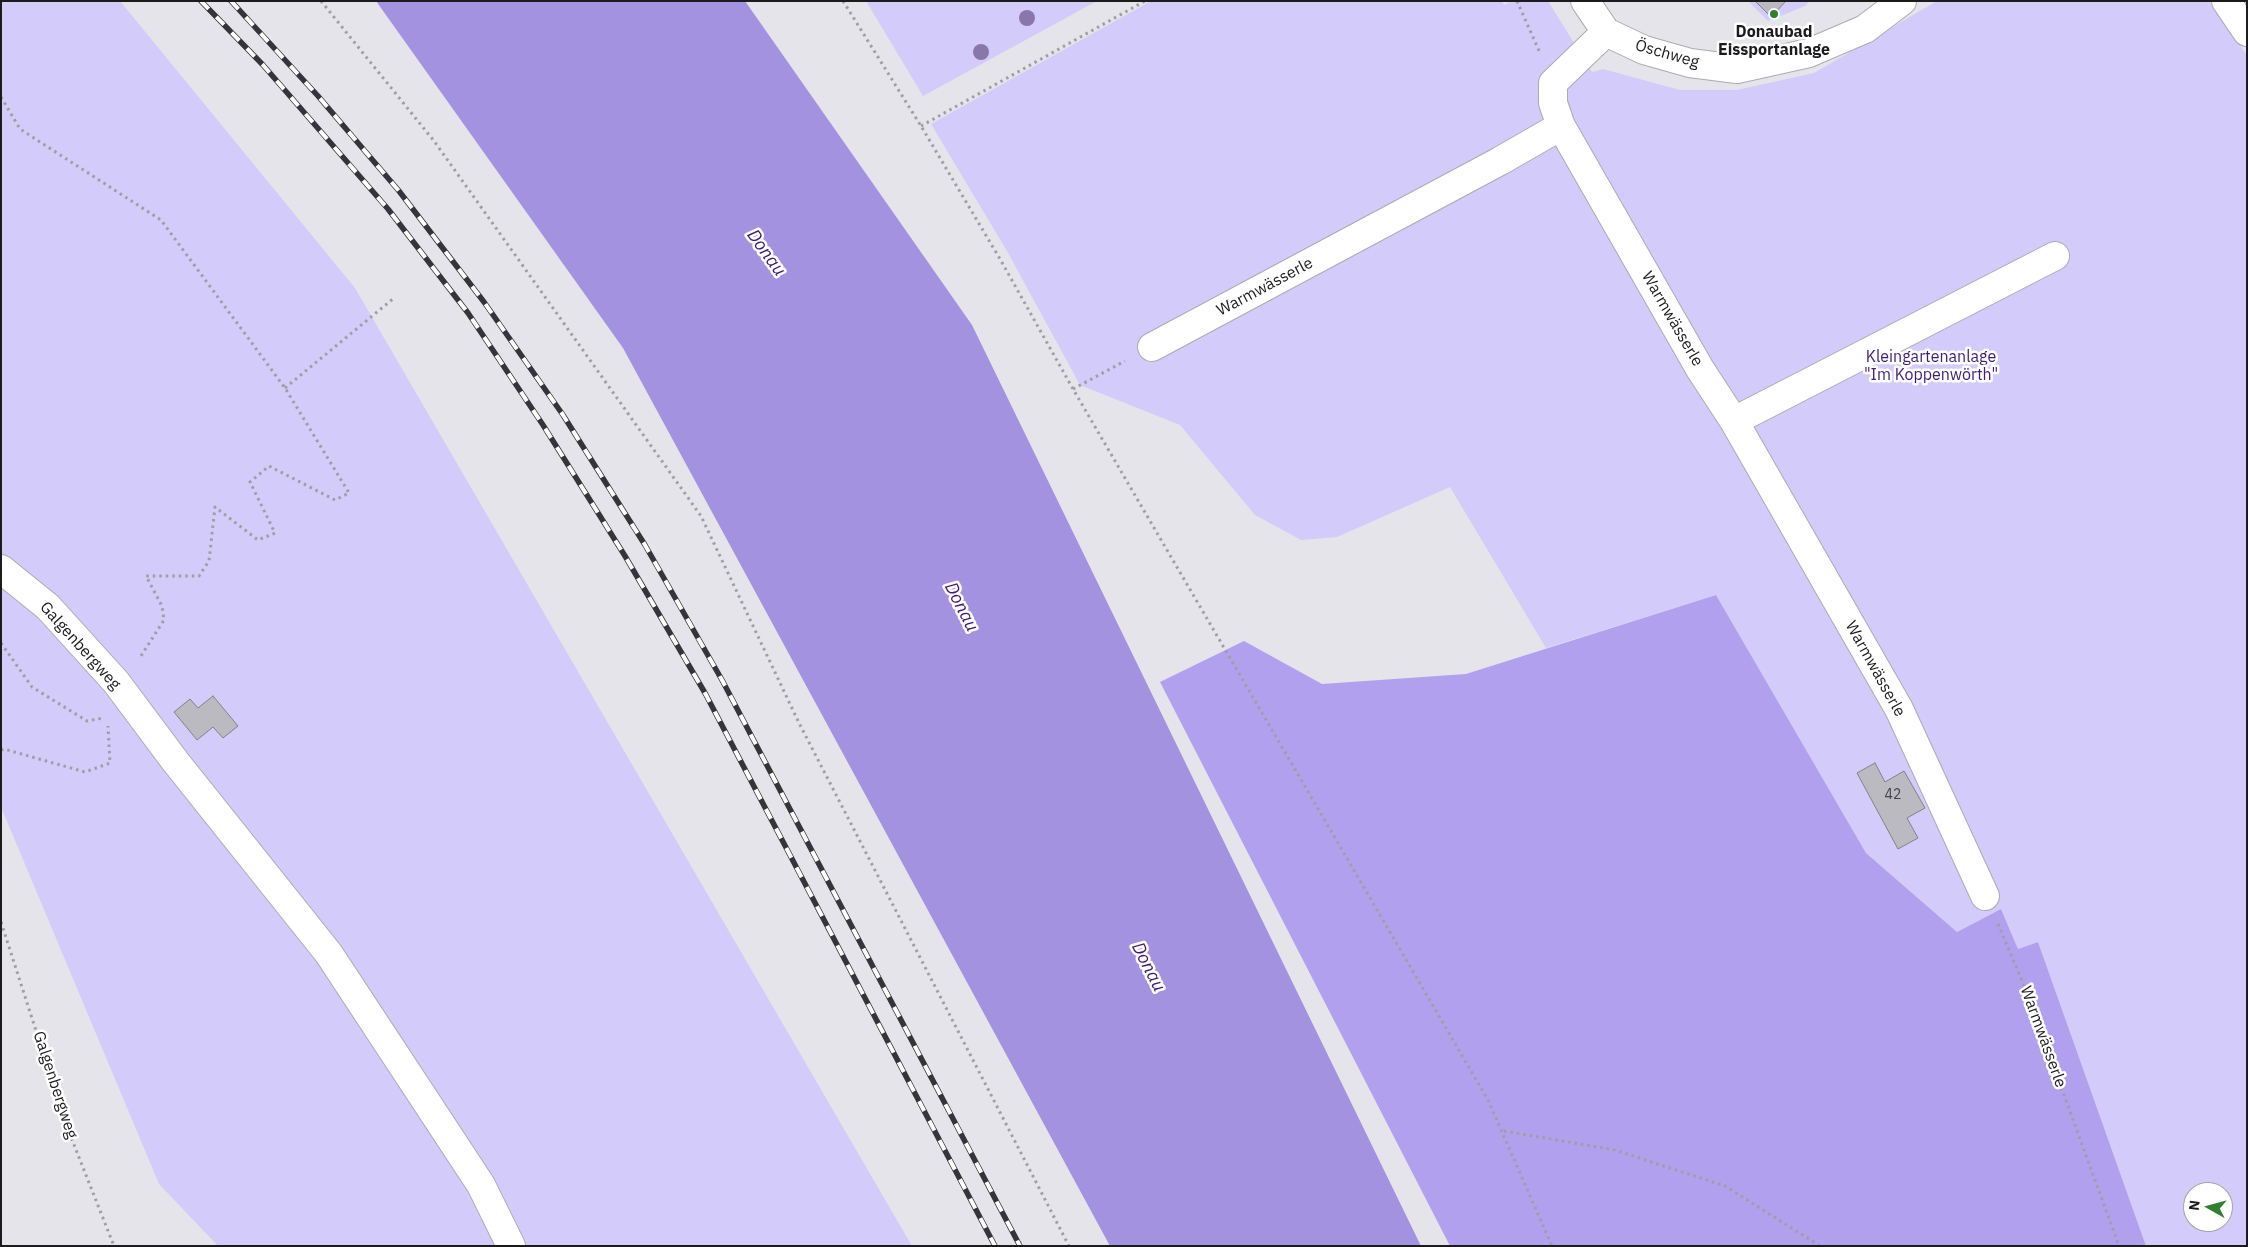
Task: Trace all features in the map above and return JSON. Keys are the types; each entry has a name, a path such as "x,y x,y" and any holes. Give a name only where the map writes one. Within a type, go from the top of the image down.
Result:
{"lane":[{"path":"1553,84 1606,32 1585,1"},
{"name":"Öschweg","path":"1606,32 1644,50 1690,64 1737,69 1809,53 1864,29 1902,1"},
{"path":"2226,1 2247,32"},
{"name":"Warmwässerle","path":"1553,84 1553,103 1561,126 1700,368 1734,420 1899,709 1986,896"},
{"name":"Warmwässerle","path":"1152,347 1500,161 1561,126"},
{"path":"1734,420 2055,256"},
{"name":"Galgenbergweg","path":"1,569 48,607 116,682 133,707 328,954 481,1185 511,1246"}],"path":[{"path":"321,1 434,141 701,516 799,723 1069,1246"},
{"path":"843,1 921,126 1000,260 1073,389 1478,1082 1504,1131 1552,1246"},
{"path":"921,126 1145,1"},
{"path":"1517,1 1553,84"},
{"path":"1,97 20,129 161,220 285,388 349,493 335,500 269,466 250,482 275,533 258,540 215,506 209,561 199,576 146,576 162,606 164,620 140,658 116,682"},
{"path":"285,388 394,298"},
{"path":"1073,389 1152,347"},
{"path":"1,643 32,687 87,721 108,718 110,763 85,772 4,749 1,750"},
{"name":"Warmwässerle","path":"1986,896 2025,988 2119,1246"},
{"name":"Galgenbergweg","path":"1,922 68,1127 114,1246"},
{"path":"1504,1131 1615,1150 1725,1186 1820,1246"}],"green space":[{"path":"1,1 120,1 355,288 912,1246 218,1246 159,1184 1,807"},
{"path":"866,1 1097,1 923,96"},
{"name":"Kleingartenanlage \"Im Koppenwörth\"","path":"1151,1 1502,1 1504,5 1512,1 1548,1 1592,72 1603,69 1680,90 1737,90 1814,73 1937,1 2209,1 2247,55 2247,1246 2146,1246 2038,942 2018,949 2001,909 1957,932 1866,853 1716,595 1546,648 1450,487 1337,537 1301,540 1255,515 1180,425 1080,385 1007,251 931,124"},
{"name":"Donaubad Eissportanlage","path":"1748,1 1810,1 1805,6 1768,21"}],"shaded area":[{"path":"1716,595 1866,853 1957,932 2001,909 2018,949 2038,942 2146,1246 1450,1246 1160,682 1244,641 1322,684 1466,674"}],"water":[{"name":"Donau","path":"376,1 745,1 972,325 1421,1246 1110,1246 623,348"}],"building":[{"path":"1755,1 1786,1 1771,17"},
{"path":"213,696 238,726 223,738 213,727 197,740 174,712 190,699 198,708"},
{"path":"1875,763 1885,782 1904,771 1925,808 1907,818 1918,838 1898,849 1857,773"}],"railway":[{"path":"201,1 263,65 388,209 468,313 543,425 625,556 705,693 995,1246"},
{"path":"231,1 318,96 399,191 484,302 563,415 645,545 722,680 1020,1246"}],"place":[{"name":"Donaubad Eissportanlage","path":"1774,14"}]}
